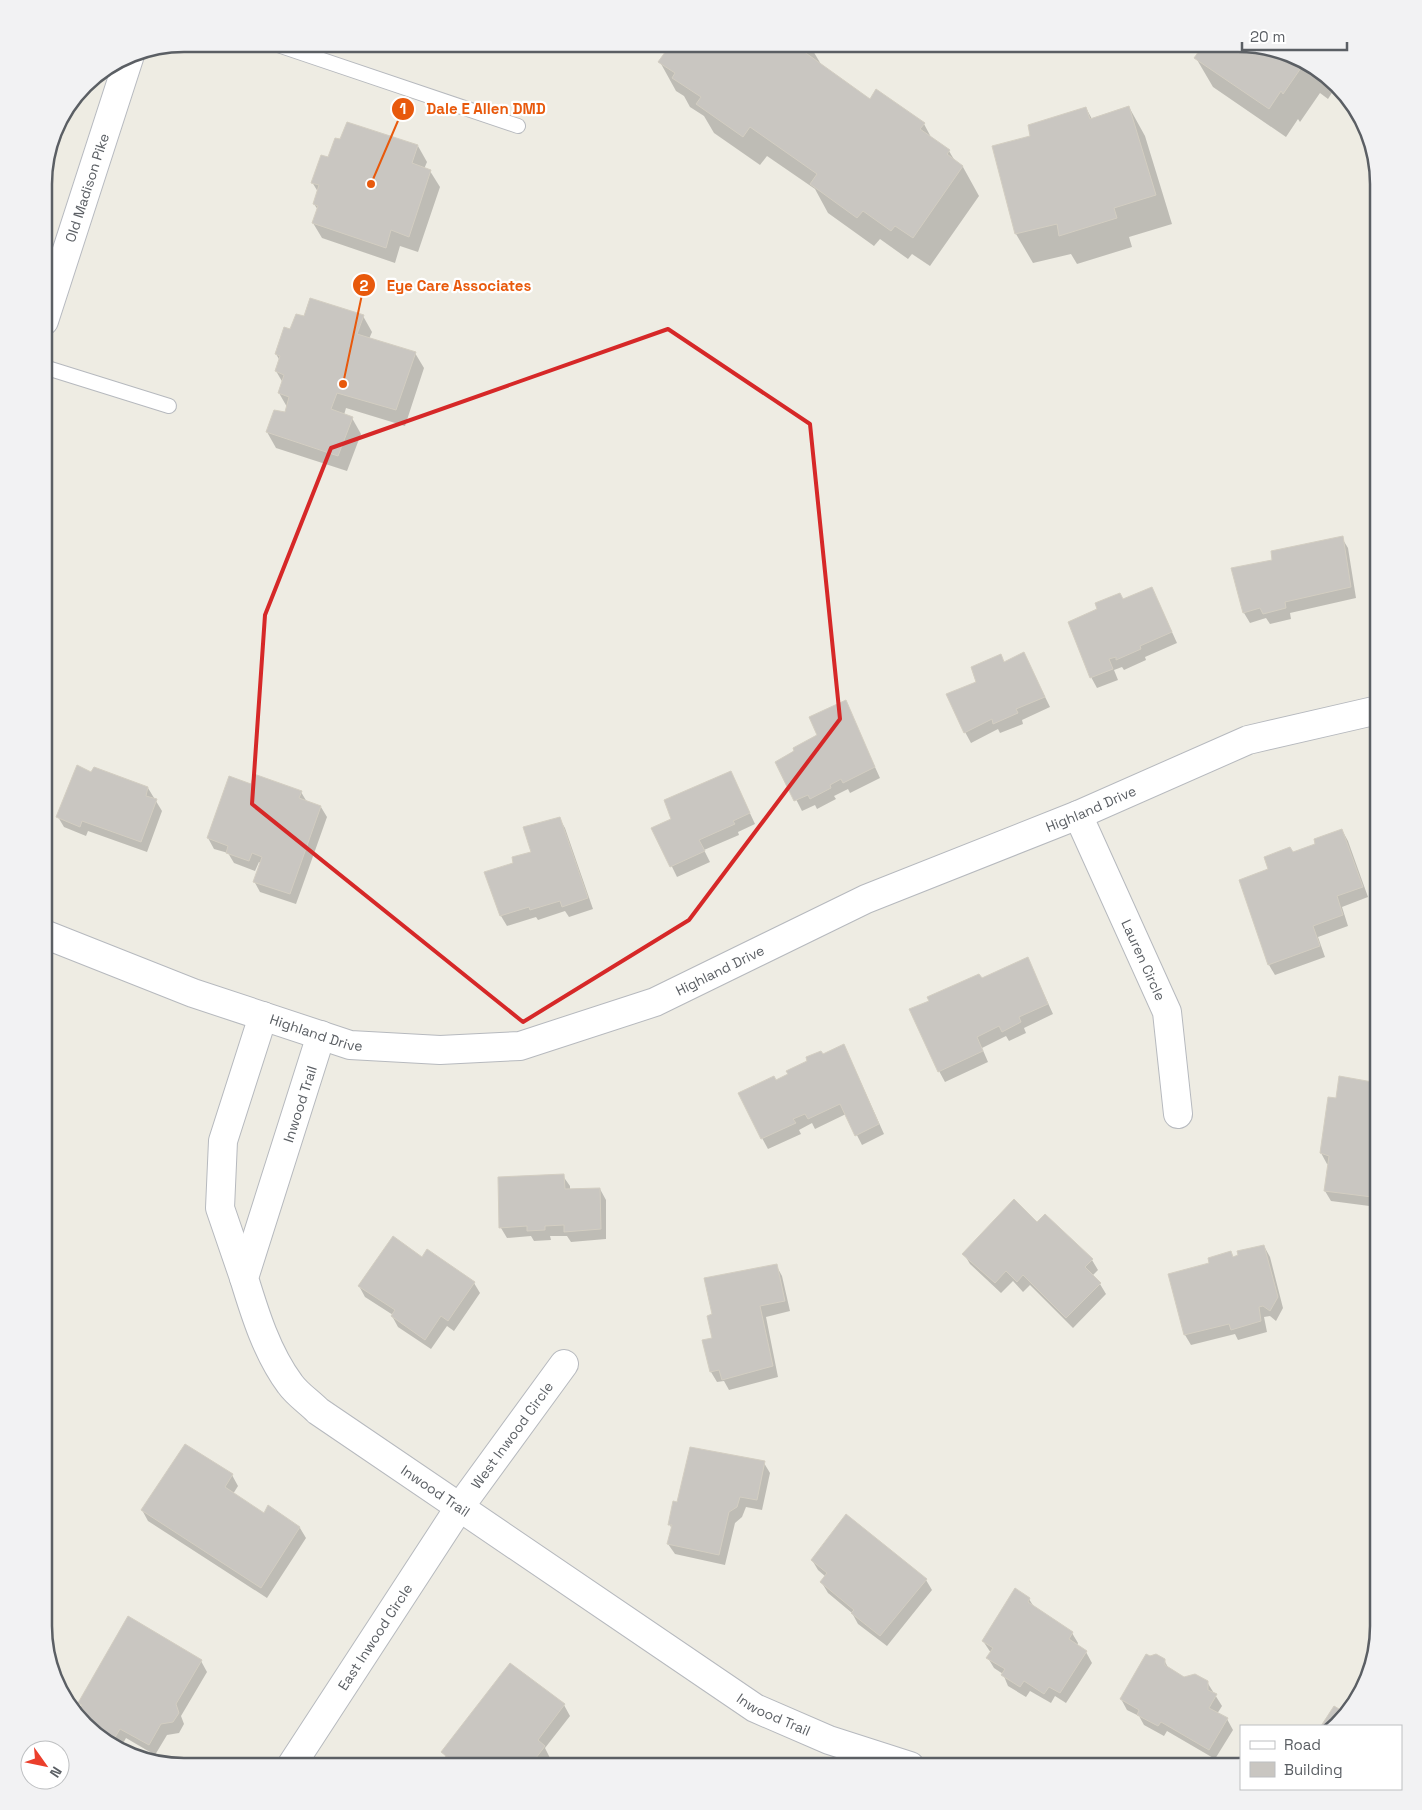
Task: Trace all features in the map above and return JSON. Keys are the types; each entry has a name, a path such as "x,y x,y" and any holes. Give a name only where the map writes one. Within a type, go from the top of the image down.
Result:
{"street":[{"name":"Old Madison Pike","path":"53,293 127,66"},
{"name":"Highland Drive","path":"53,938 194,993 350,1045 440,1050 520,1046 655,1002 866,899 1078,815 1248,740 1370,712"},
{"name":"Lauren Circle","path":"1078,815 1166,1012 1178,1114"},
{"path":"244,1278 220,1208 223,1141 263,1016"},
{"name":"Inwood Trail","path":"321,1035 244,1278 268,1346 290,1385 318,1411 755,1708 829,1740 885,1758"},
{"name":"West Inwood Circle","path":"459,1508 564,1364"},
{"name":"East Inwood Circle","path":"296,1758 459,1508"}],"lane":[{"path":"302,53 518,126"},
{"path":"53,370 169,406"}],"highlighted area":[{"path":"668,329 810,424 840,719 689,920 523,1022 252,804 265,615 331,448"}],"building":[{"path":"664,53 806,53 870,99 876,89 925,123 920,129 950,150 947,154 963,166 913,238 895,226 891,231 863,211 857,218 810,184 817,174 750,127 743,137 696,104 701,97 672,78 675,73 658,62"},
{"path":"1198,53 1246,53 1272,57 1301,69 1283,94 1281,91 1269,109 1194,58"},
{"path":"1129,106 1156,195 1114,208 1117,218 1059,236 1057,224 1015,234 992,146 1030,136 1028,125 1086,107 1090,119"},
{"path":"347,122 418,145 412,163 431,170 409,237 391,230 386,248 312,223 318,206 313,204 319,185 311,183 321,155 328,157 335,138 340,139"},
{"path":"310,298 364,315 357,334 416,352 396,410 337,393 331,409 353,417 338,456 266,432 274,410 285,412 289,397 278,393 284,375 275,371 280,356 275,354 284,327 290,329 296,314 304,316"},
{"path":"1343,536 1351,587 1285,602 1286,608 1263,614 1260,608 1243,613 1231,568 1272,560 1271,551"},
{"path":"1152,587 1172,632 1140,646 1141,649 1116,660 1116,657 1109,659 1113,669 1090,678 1068,622 1097,609 1095,603 1120,593 1123,599"},
{"path":"1024,652 1045,697 1016,709 1018,713 993,724 992,719 964,733 946,694 976,682 971,667 1001,654 1004,662"},
{"path":"846,700 875,767 843,783 841,779 830,785 831,788 810,799 808,795 794,801 775,762 794,751 793,748 817,735 809,717"},
{"path":"77,765 91,772 94,767 148,787 146,796 157,799 141,842 82,821 80,827 56,817"},
{"path":"731,771 750,813 733,821 735,824 699,840 705,851 670,867 651,828 671,819 664,800"},
{"path":"254,774 302,791 299,798 321,806 290,894 253,882 262,857 252,853 249,861 226,853 228,846 207,838 229,776 251,784"},
{"path":"560,817 588,898 562,907 560,901 530,910 529,907 500,916 484,872 513,863 512,857 531,852 523,827"},
{"path":"1342,829 1363,887 1337,896 1343,915 1313,926 1320,946 1268,965 1239,880 1268,869 1264,857 1290,847 1293,852 1315,844 1314,839"},
{"path":"1028,957 1048,1004 1019,1017 1021,1022 1002,1032 999,1026 977,1037 983,1051 938,1072 909,1009 929,1001 927,997 979,974 982,978"},
{"path":"844,1044 879,1124 855,1136 840,1104 808,1119 805,1114 793,1119 796,1123 761,1139 738,1093 774,1076 776,1080 788,1074 786,1071 807,1061 806,1057 821,1051 823,1054"},
{"path":"1339,1076 1370,1082 1370,1197 1324,1191 1329,1156 1320,1153 1328,1097 1336,1098"},
{"path":"564,1174 565,1189 600,1188 601,1229 564,1232 564,1225 545,1226 545,1230 527,1231 527,1226 499,1228 498,1177"},
{"path":"1014,1199 1037,1222 1045,1214 1093,1259 1085,1267 1101,1283 1066,1318 1023,1275 1017,1282 1006,1271 995,1283 962,1254"},
{"path":"393,1236 422,1257 427,1249 475,1282 448,1321 441,1316 425,1340 391,1316 395,1310 358,1286"},
{"path":"1264,1245 1278,1297 1270,1311 1263,1306 1259,1307 1261,1321 1231,1330 1229,1324 1184,1335 1168,1274 1209,1263 1208,1258 1231,1251 1233,1257 1238,1255 1237,1251"},
{"path":"777,1264 785,1301 760,1306 773,1366 722,1380 719,1370 710,1372 702,1340 712,1338 707,1316 712,1314 704,1278"},
{"path":"185,1444 233,1474 225,1487 264,1513 268,1505 300,1527 261,1588 141,1510"},
{"path":"690,1447 765,1461 757,1500 740,1497 737,1507 729,1512 719,1555 667,1544 672,1525 668,1525 673,1501 677,1502"},
{"path":"846,1514 927,1579 880,1636 851,1613 854,1610 820,1582 827,1573 811,1560"},
{"path":"1015,1588 1030,1598 1028,1602 1073,1632 1069,1639 1087,1651 1060,1693 1049,1687 1044,1694 1024,1681 1020,1687 1001,1675 1005,1669 986,1658 993,1648 982,1641"},
{"path":"128,1616 202,1660 176,1704 179,1713 173,1722 161,1724 149,1745 120,1729 115,1738 91,1719 81,1707 82,1705 78,1703"},
{"path":"1146,1654 1150,1656 1156,1654 1165,1659 1165,1665 1184,1677 1195,1674 1208,1681 1208,1690 1217,1694 1209,1708 1228,1718 1209,1750 1161,1722 1158,1726 1137,1715 1139,1710 1120,1699"},
{"path":"510,1663 565,1704 538,1740 545,1746 536,1758 449,1758 441,1752"},
{"path":"1334,1706 1340,1709 1325,1725 1322,1725"}],"place":[{"name":"Dale E Allen DMD","path":"371,184"},
{"name":"Eye Care Associates","path":"343,384"}]}
